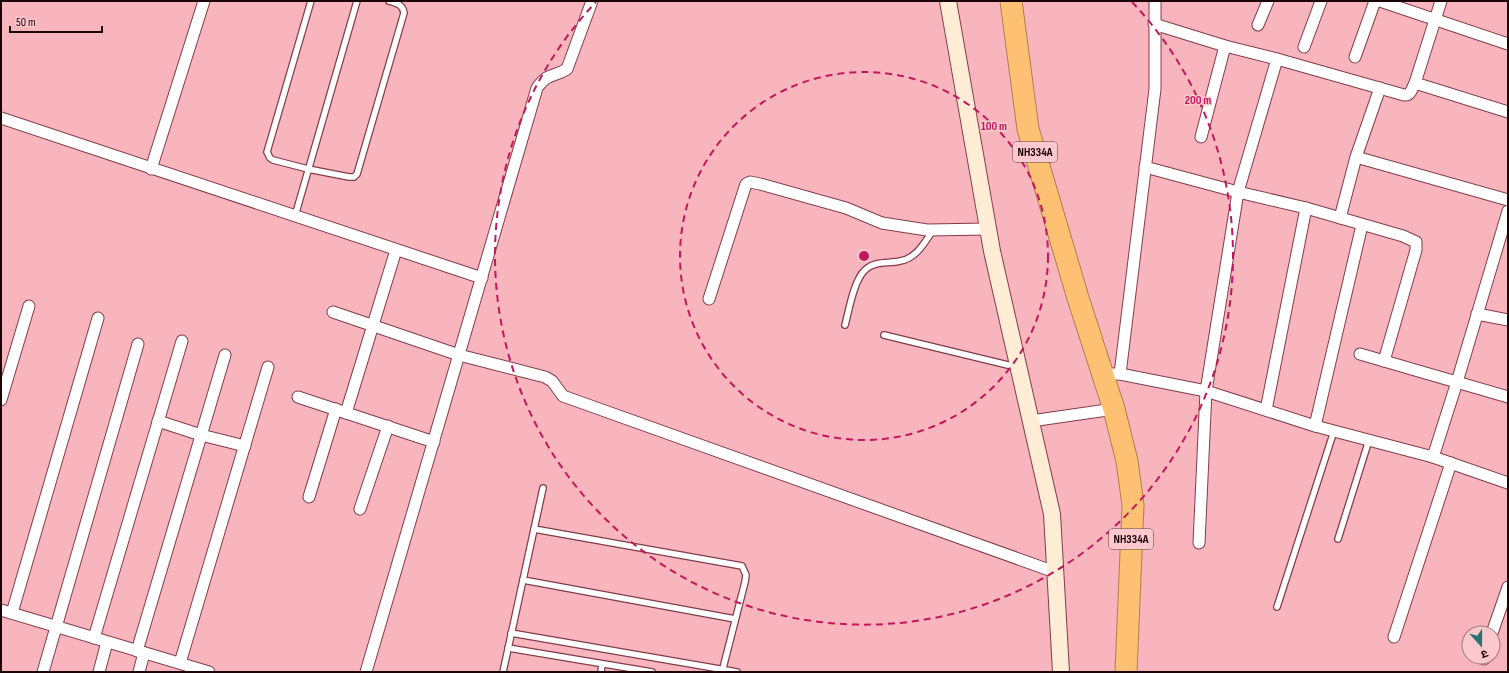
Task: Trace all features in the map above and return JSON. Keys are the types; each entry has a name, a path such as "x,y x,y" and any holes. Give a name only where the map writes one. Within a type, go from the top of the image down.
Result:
{"highway":[{"name":"NH334A","path":"1011,1 1028,128 1078,298 1111,374 1114,408 1127,461 1133,505 1126,672"}],"street":[{"path":"151,168 204,1"},
{"path":"366,672 537,88 549,75 563,72 567,69 592,1"},
{"path":"948,1 988,230 1052,514 1061,672"},
{"path":"1155,1 1154,24 1156,89 1145,167 1111,374 1206,391 1315,426 1433,457 1508,483"},
{"path":"1258,25 1268,1"},
{"path":"1304,47 1321,1"},
{"path":"1355,57 1375,1"},
{"path":"1380,1 1508,44"},
{"path":"1154,24 1225,46 1406,95 1410,92 1415,83 1441,1"},
{"path":"1201,137 1225,46"},
{"path":"1199,543 1206,391 1238,192 1277,59"},
{"path":"1415,83 1508,112"},
{"path":"1340,218 1356,157 1380,88"},
{"path":"1,118 482,278"},
{"path":"1356,157 1508,200"},
{"path":"1145,167 1238,192 1306,208 1403,236 1416,242 1417,246 1384,361"},
{"path":"709,299 746,184 750,182 846,208 882,223 933,230 988,230"},
{"path":"1266,410 1306,208"},
{"path":"1433,457 1508,211"},
{"path":"1315,426 1362,225"},
{"path":"309,497 372,326 396,250"},
{"path":"1,400 29,306"},
{"path":"333,312 459,355 545,377 552,381 563,396 1055,572"},
{"path":"1477,314 1508,320"},
{"path":"98,318 6,612 141,652 183,667 209,672"},
{"path":"94,638 182,341"},
{"path":"43,672 138,344"},
{"path":"1360,354 1508,397"},
{"path":"139,672 141,652 201,435 225,355"},
{"path":"183,667 268,367"},
{"path":"298,397 434,442"},
{"path":"1031,421 1114,408"},
{"path":"158,421 201,435 245,446"},
{"path":"360,509 388,426"},
{"path":"1394,637 1451,463"},
{"path":"1495,625 1508,587"},
{"path":"99,672 108,642"}],"lane":[{"path":"311,1 267,152 273,160 349,177 356,176 357,174 404,13 404,9 401,6 389,1"},
{"path":"295,217 357,1"},
{"path":"845,325 858,281 864,270 881,262 901,261 911,257 924,245 933,230"},
{"path":"884,335 1018,368"},
{"path":"1277,607 1334,431"},
{"path":"1338,539 1369,440"},
{"path":"503,672 543,488"},
{"path":"534,529 742,566 746,575 723,671"},
{"path":"523,580 736,619"},
{"path":"512,633 723,671 737,672"},
{"path":"508,648 652,672"},
{"path":"601,672 602,664"}]}
